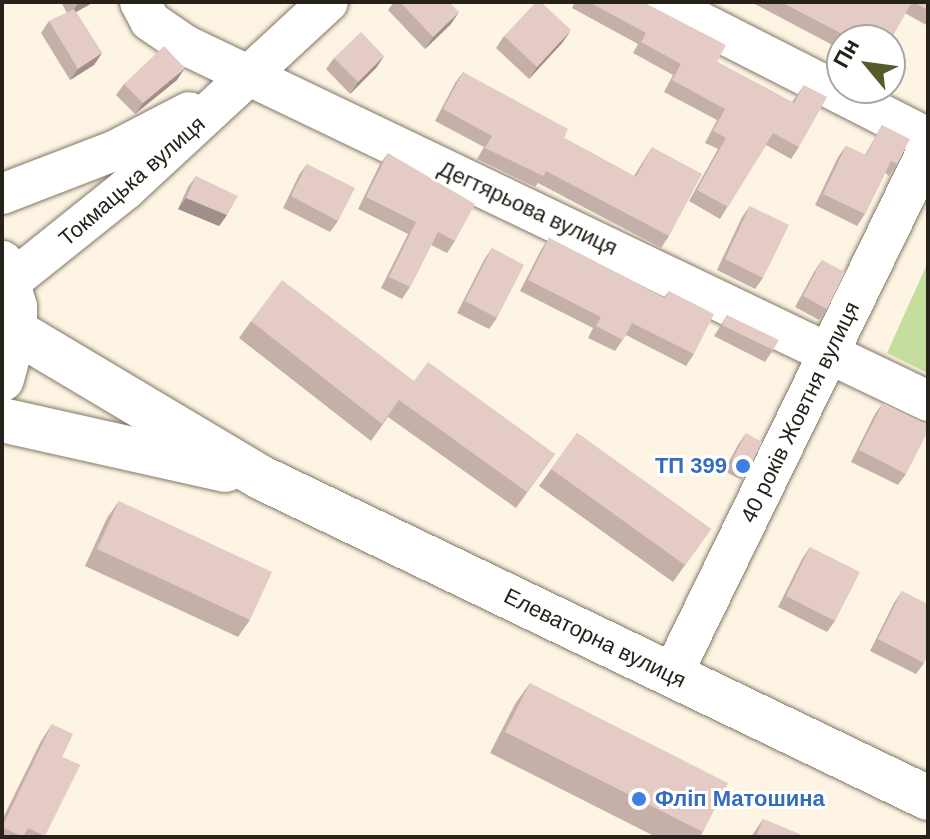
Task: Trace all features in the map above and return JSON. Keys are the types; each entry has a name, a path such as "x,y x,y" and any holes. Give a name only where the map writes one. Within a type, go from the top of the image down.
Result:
{"main road":[{"path":"2,379 15,331 6,272"},
{"name":"Елеваторна вулиця","path":"15,331 262,478 928,798"},
{"name":"Елеваторна вулиця","path":"2,420 262,478"}],"street":[{"name":"Дегтярьова вулиця","path":"140,2 150,21 185,45 928,401"},
{"name":"Токмацька вулиця","path":"6,272 126,189 251,77 328,2"},
{"path":"661,2 928,138"},
{"name":"Токмацька вулиця","path":"2,194 116,150 251,77"},
{"name":"40 років Жовтня вулиця","path":"672,675 928,149"}],"green space":[{"path":"928,262 928,373 887,353"}],"building":[{"path":"400,2 449,2 459,12 433,37"},
{"path":"536,2 541,2 571,30 537,67 504,36"},
{"path":"589,2 643,2 726,45 717,62 794,103 804,85 826,96 799,147 773,133 728,207 697,190 726,138 713,131 725,109 672,80 681,64 641,42 646,33"},
{"path":"781,2 912,2 900,24 826,25"},
{"path":"913,2 928,2 928,10"},
{"path":"74,9 102,53 78,69 49,21"},
{"path":"361,32 384,56 358,82 334,58"},
{"path":"164,46 185,68 143,103 124,84"},
{"path":"463,72 568,129 564,138 636,177 652,147 702,174 669,236 546,171 543,176 485,148 492,136 443,109"},
{"path":"882,125 910,139 897,164 891,161 865,214 823,194 846,146 866,155"},
{"path":"388,153 475,204 455,241 438,232 410,287 389,277 416,222 366,197"},
{"path":"307,164 355,188 338,221 291,196"},
{"path":"196,176 238,196 227,215 186,198"},
{"path":"750,206 789,225 763,278 725,259"},
{"path":"549,238 665,298 669,291 714,314 694,354 632,323 623,340 596,326 601,317 528,280"},
{"path":"492,248 524,265 497,318 465,301"},
{"path":"822,260 845,272 827,309 803,296"},
{"path":"282,280 414,381 428,362 555,454 527,492 399,400 382,424 251,321"},
{"path":"727,315 779,340 773,350 722,325"},
{"path":"883,403 928,425 928,431 906,474 859,450"},
{"path":"577,433 711,529 685,565 551,469"},
{"path":"746,433 762,442 749,468 732,460"},
{"path":"119,501 272,572 250,620 97,549"},
{"path":"810,547 860,572 835,621 786,596"},
{"path":"902,591 928,604 928,655 924,663 878,639"},
{"path":"530,683 728,783 703,832 505,732"},
{"path":"52,724 73,734 62,757 80,765 45,836 28,828 23,837 2,827"},
{"path":"763,819 806,837 756,837"}],"place":[{"name":"ТП 399","path":"743,466"},
{"name":"Фліп Матошина","path":"639,799"}]}
